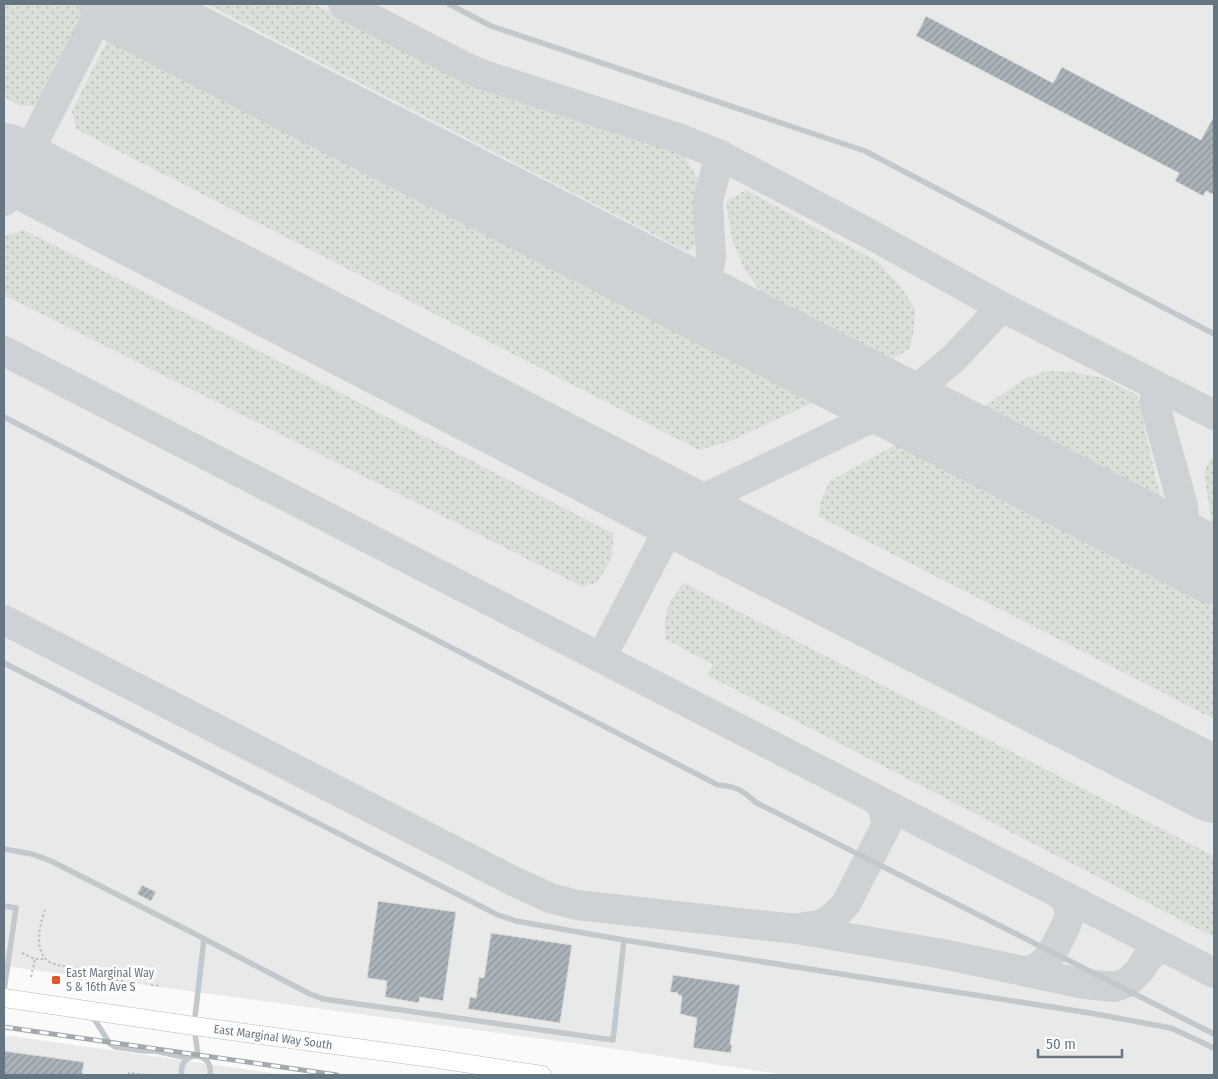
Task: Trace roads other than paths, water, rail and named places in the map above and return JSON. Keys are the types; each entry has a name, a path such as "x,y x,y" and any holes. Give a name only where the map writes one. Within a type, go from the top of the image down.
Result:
{"main road":[{"name":"East Marginal Way South","path":"4,998 542,1075"}],"lane":[{"path":"449,4 491,26 865,151 1214,334"},
{"path":"4,417 718,785 732,786 747,794 755,802 1214,1034"},
{"path":"4,663 498,915 516,921 624,940 1090,1013 1171,1028 1214,1048"},
{"path":"4,849 32,854 51,861 323,999 612,1040 624,940"},
{"path":"4,906 16,908 4,990"},
{"path":"198,1056 194,1026 204,939"},
{"path":"89,1010 110,1044 115,1047 144,1051 156,1050 188,1058"},
{"path":"182,1075 184,1062 193,1056 207,1060 210,1064 210,1075"}],"railway":[{"path":"4,1027 337,1075"}],"place":[{"name":"East Marginal Way S & 16th Ave S","path":"56,980"}]}
